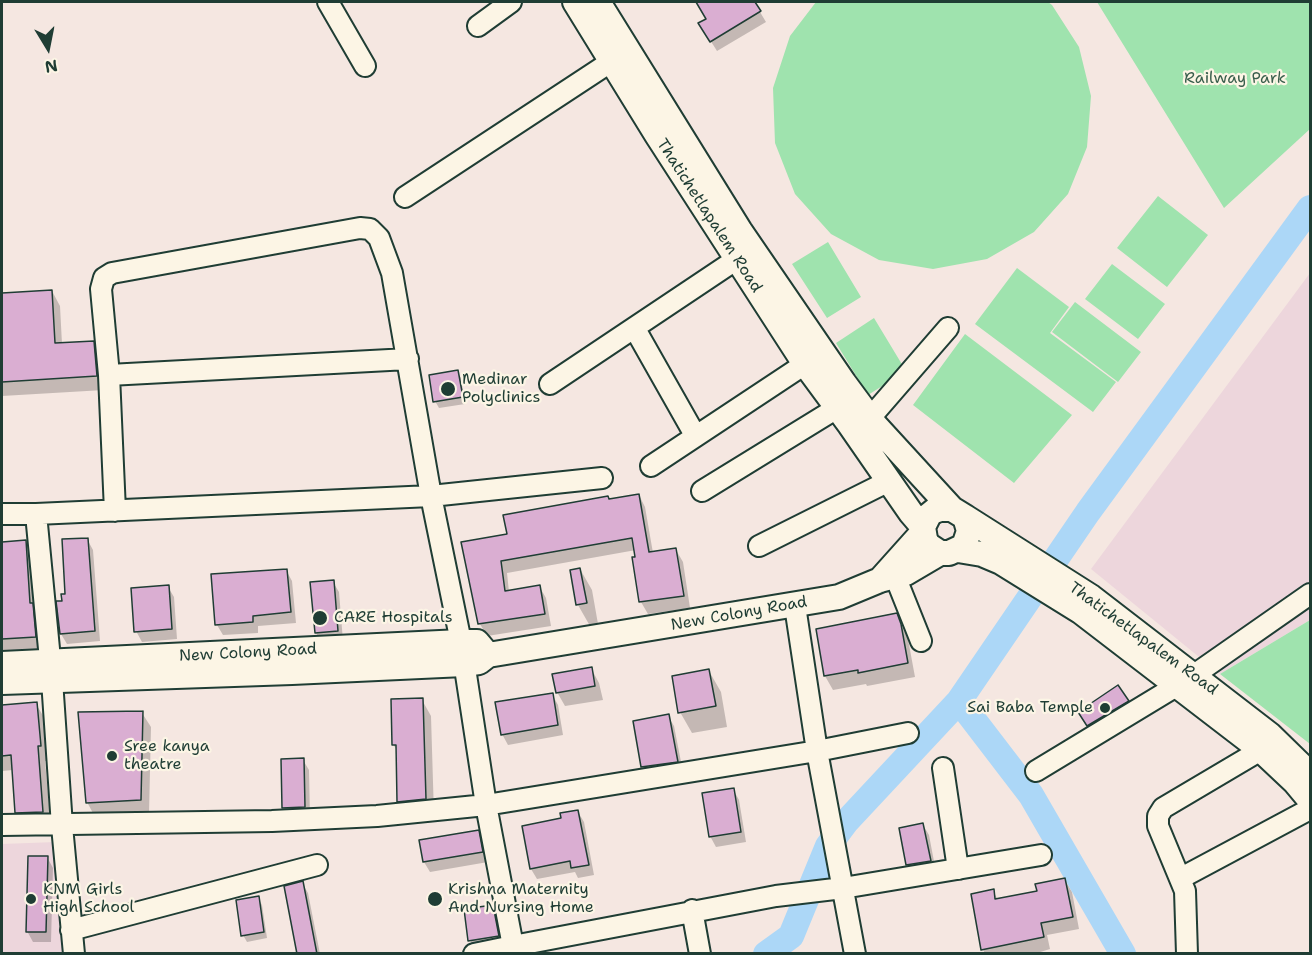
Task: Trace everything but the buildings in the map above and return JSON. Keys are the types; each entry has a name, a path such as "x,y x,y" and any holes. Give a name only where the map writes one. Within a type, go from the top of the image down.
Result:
{"main road":[{"name":"Thatichetlapalem Road","path":"575,2 657,135 804,364 853,417"},
{"path":"598,2 740,231 818,347 853,417 889,481 923,529 928,545 949,552 1007,555"},
{"path":"853,417 1007,555"},
{"path":"887,578 923,529 929,515 940,509 959,513 968,524 968,539 949,552"},
{"name":"New Colony Road","path":"2,664 51,671 292,672 462,653 479,662 488,655 840,597 906,573 949,552"},
{"name":"Thatichetlapalem Road","path":"1007,555 1085,604 1186,680 1270,735 1311,774"},
{"name":"New Colony Road","path":"2,682 51,671"},
{"name":"Thatichetlapalem Road","path":"1186,680 1295,782 1311,800"}],"street":[{"path":"328,2 365,66"},
{"path":"478,26 511,2"},
{"path":"405,197 612,61"},
{"path":"116,511 109,375 101,288 104,278 112,273 360,228 370,229 379,238 392,273 431,495 462,653 486,805 514,950"},
{"path":"550,384 737,259"},
{"path":"702,491 853,417 948,328"},
{"path":"635,329 695,435"},
{"path":"109,375 408,359"},
{"path":"651,466 804,364"},
{"path":"2,514 116,511 431,495 602,478"},
{"path":"759,546 889,481"},
{"path":"36,514 74,954"},
{"path":"887,578 921,642"},
{"path":"1036,771 1186,680 1311,594"},
{"path":"795,606 817,751 836,847 835,889 855,954"},
{"path":"2,825 327,819 486,805 817,751 908,733"},
{"path":"1187,954 1186,901 1181,878 1158,826 1158,816 1163,808 1261,750"},
{"path":"943,768 958,869"},
{"path":"1181,878 1311,809"},
{"path":"474,954 514,950 692,911 799,892 835,889 1041,855"},
{"path":"71,930 317,865"},
{"path":"692,911 700,954"}],"shaded area":[{"path":"1310,273 1310,620 1220,674 1091,569"},
{"name":"KNM Girls High School","path":"56,842 64,953 2,953 2,844"}],"green space":[{"path":"816,2 1048,2 1052,5 1079,47 1091,96 1087,147 1068,194 1034,232 987,259 933,269 879,260 831,234 795,194 775,143 773,88 790,36"},
{"name":"Railway Park","path":"1097,2 1310,2 1310,129 1224,208"},
{"path":"1158,196 1208,235 1167,287 1117,248"},
{"path":"828,242 861,297 827,318 792,264"},
{"path":"1112,264 1165,304 1138,339 1085,299"},
{"path":"1017,268 1069,307 1050,333 1116,382 1093,412 975,324"},
{"path":"1075,302 1141,352 1118,382 1052,332"},
{"path":"874,318 906,371 868,395 836,343"},
{"path":"965,334 1072,415 1014,483 913,405"},
{"path":"1310,620 1310,744 1220,674"}],"waterway":[{"path":"766,954 791,936 828,846 846,822 959,701 1088,512 1310,208"},
{"path":"959,701 1031,795 1123,954"}],"place":[{"name":"Medinar Polyclinics","path":"448,389"},
{"name":"CARE Hospitals","path":"320,618"},
{"name":"Sai Baba Temple","path":"1105,708"},
{"name":"Sree kanya theatre","path":"112,756"},
{"name":"KNM Girls High School","path":"31,899"},
{"name":"Krishna Maternity And Nursing Home","path":"435,899"}]}
